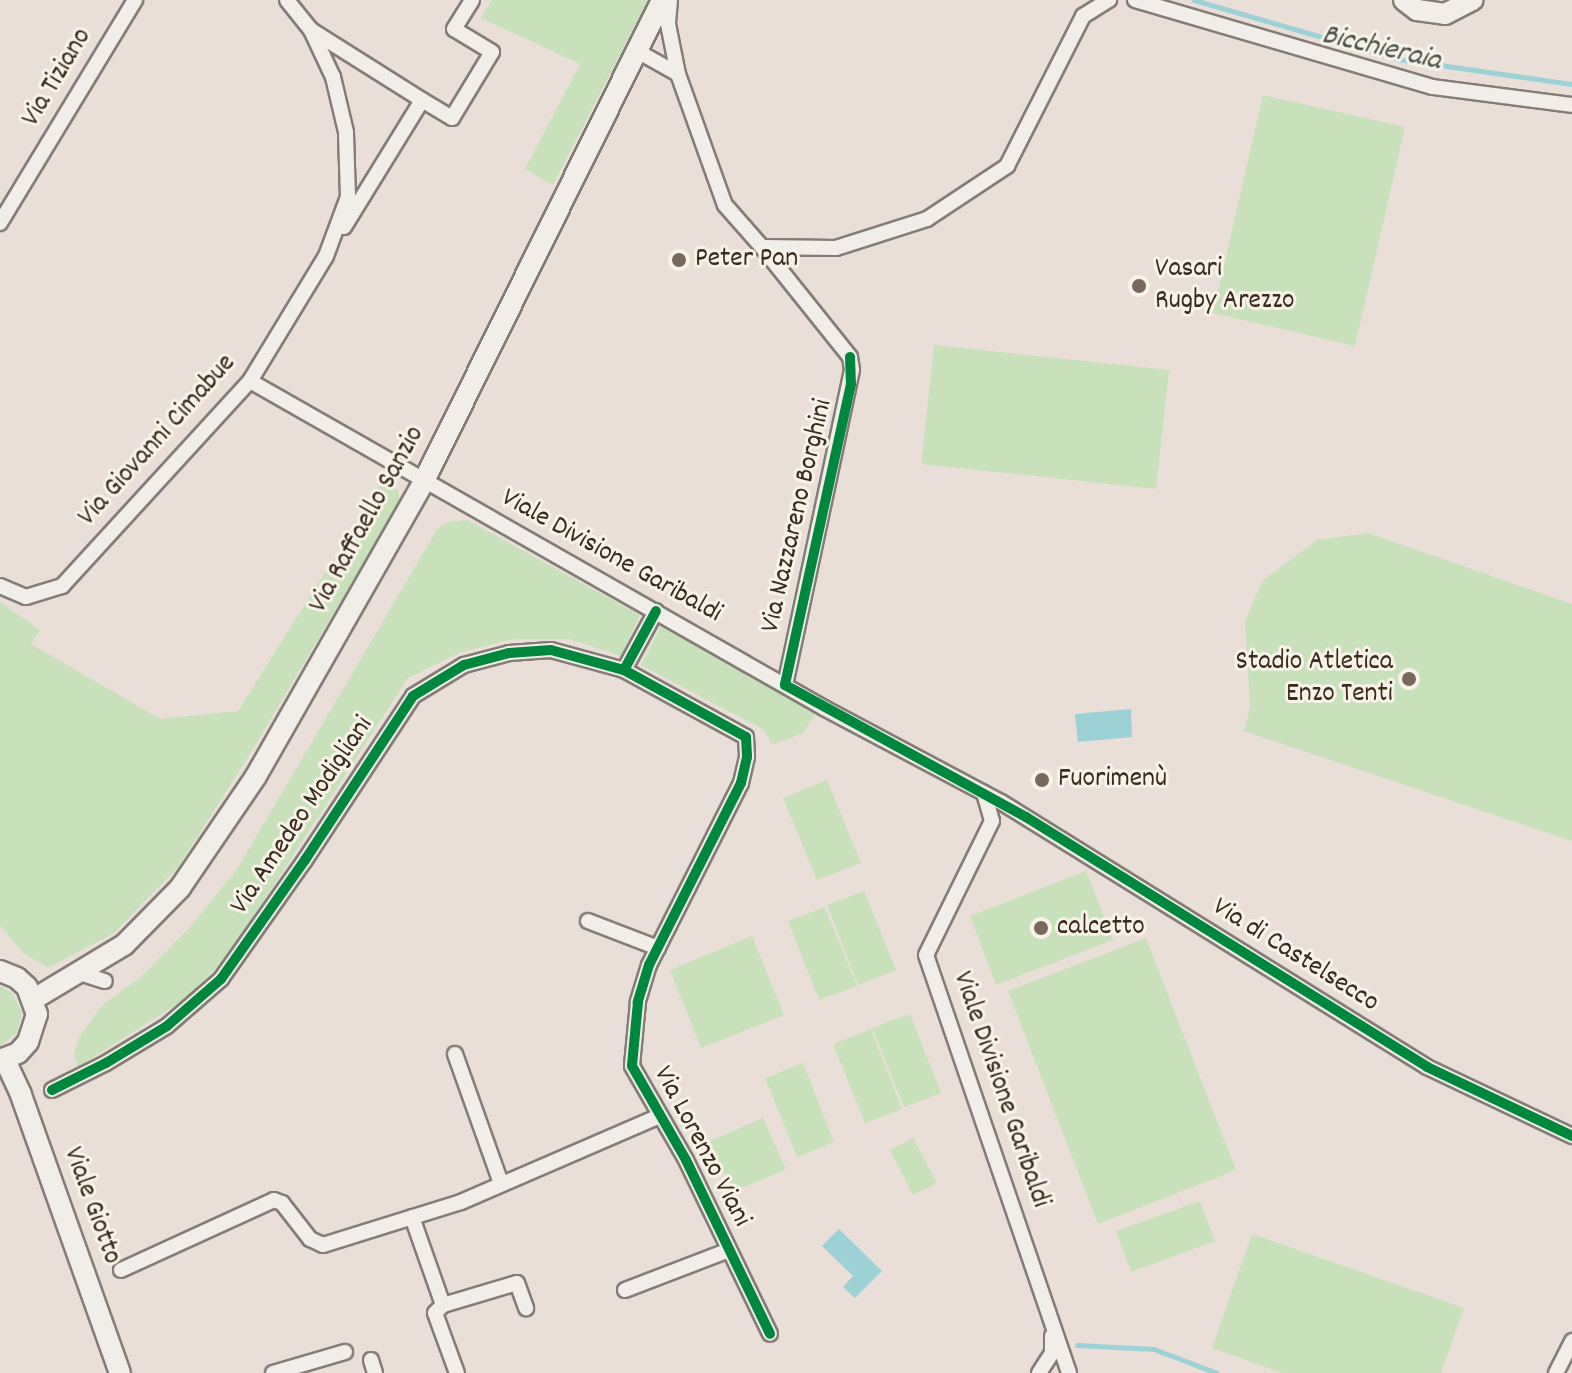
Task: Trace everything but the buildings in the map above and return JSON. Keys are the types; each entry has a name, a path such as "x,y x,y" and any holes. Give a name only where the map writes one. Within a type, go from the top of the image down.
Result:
{"main road":[{"name":"Via Raffaello Sanzio","path":"34,999 124,945 180,888 256,776 423,483 662,0"},
{"path":"1404,0 1430,14 1445,14 1473,1"},
{"path":"0,971 17,978 34,999 35,1029 28,1042 2,1060"},
{"name":"Viale Giotto","path":"2,1060 26,1109 120,1373"}],"street":[{"name":"Via Tiziano","path":"0,223 135,0"},
{"name":"Via Giovanni Cimabue","path":"0,586 26,597 62,586 250,381 326,256 348,197 346,132 333,77 311,30 287,0"},
{"path":"311,30 452,118 492,52 454,29 472,0"},
{"name":"Via Nazzareno Borghini","path":"670,0 668,24 678,74 725,205 850,357 851,384 785,685"},
{"path":"762,247 836,248 927,219 1007,166 1083,16 1109,0"},
{"path":"1135,0 1433,87 1572,105"},
{"path":"637,51 678,74"},
{"path":"326,256 422,100"},
{"name":"Viale Divisione Garibaldi","path":"250,381 423,483 1001,802"},
{"path":"624,670 656,611"},
{"name":"Via Amedeo Modigliani","path":"52,1090 106,1063 167,1026 221,979 305,860 413,696 464,665 509,653 551,650 624,670 746,737 747,757"},
{"name":"Via Lorenzo Viani","path":"747,757 741,783 658,948 638,1002 632,1066 640,1085 686,1160 770,1334"},
{"path":"984,793 992,821 1007,815 1026,817"},
{"name":"Via di Castelsecco","path":"1001,802 1427,1067 1572,1136"},
{"name":"Viale Divisione Garibaldi","path":"992,821 926,955 1069,1373"},
{"path":"588,921 658,948"},
{"path":"80,973 105,981"},
{"path":"455,1054 501,1183"},
{"path":"121,1270 274,1200 282,1203 310,1239 323,1245 461,1202 660,1116"},
{"path":"412,1217 443,1305"},
{"name":"Via Lorenzo Viani","path":"625,1290 729,1250"},
{"path":"457,1373 435,1313 443,1305 517,1283 526,1308"},
{"path":"1039,1373 1052,1353 1052,1320"},
{"path":"1556,1373 1572,1341"},
{"path":"273,1373 345,1352"}],"green space":[{"path":"492,0 648,0 553,185 525,169 580,64 481,18"},
{"path":"1263,95 1405,127 1355,346 1213,313"},
{"path":"934,345 1169,370 1156,489 921,464"},
{"path":"384,479 399,491 399,503 253,749 179,866 114,933 48,968 22,952 0,925 0,602 40,630 31,644 160,719 238,711"},
{"path":"467,520 640,615 621,656 569,639 513,639 461,652 408,678 228,956 185,999 78,1067 74,1055 79,1037 102,1005 141,977 191,926 237,869 438,528 449,522"},
{"name":"Stadio Atletica Enzo Tenti","path":"1368,533 1572,604 1572,841 1244,731 1250,707 1245,622 1262,581 1317,540"},
{"path":"662,625 816,713 803,733 772,745 764,730 641,665"},
{"path":"827,780 861,863 817,880 783,798"},
{"name":"calcetto","path":"1086,871 1113,940 996,985 970,916"},
{"path":"864,891 896,970 858,985 827,905"},
{"path":"825,907 857,986 819,1000 788,921"},
{"path":"752,936 784,1015 701,1048 670,970"},
{"path":"1146,938 1236,1170 1098,1224 1008,991"},
{"path":"0,986 12,993 22,1012 17,1033 0,1046"},
{"path":"910,1014 941,1093 904,1107 872,1028"},
{"path":"871,1029 902,1109 865,1123 833,1044"},
{"path":"803,1063 834,1142 797,1157 765,1078"},
{"path":"763,1118 786,1169 733,1192 710,1141"},
{"path":"913,1138 937,1183 913,1195 890,1150"},
{"path":"1200,1201 1215,1241 1131,1272 1116,1231"},
{"path":"1252,1234 1464,1308 1441,1373 1282,1373 1212,1348"}],"water":[{"path":"1131,709 1132,737 1078,742 1075,714"},
{"path":"839,1229 882,1271 855,1298 843,1287 853,1276 822,1246"}],"waterway":[{"name":"Bicchieraia","path":"1194,0 1398,59 1572,84"},
{"path":"1077,1345 1154,1349 1217,1373"}],"cycle path":[{"path":"850,357 851,384 785,685 1026,817 1427,1067 1572,1136"},
{"path":"52,1090 106,1063 167,1026 221,979 305,860 413,696 464,665 509,653 551,650 624,670 656,611"},
{"path":"624,670 746,737 747,757 741,783 649,965 638,1002 632,1066 686,1160 770,1334"}],"place":[{"name":"Peter Pan","path":"679,260"},
{"name":"Vasari Rugby Arezzo","path":"1139,286"},
{"name":"Stadio Atletica Enzo Tenti","path":"1409,679"},
{"name":"Fuorimenù","path":"1042,780"},
{"name":"calcetto","path":"1041,928"}]}
